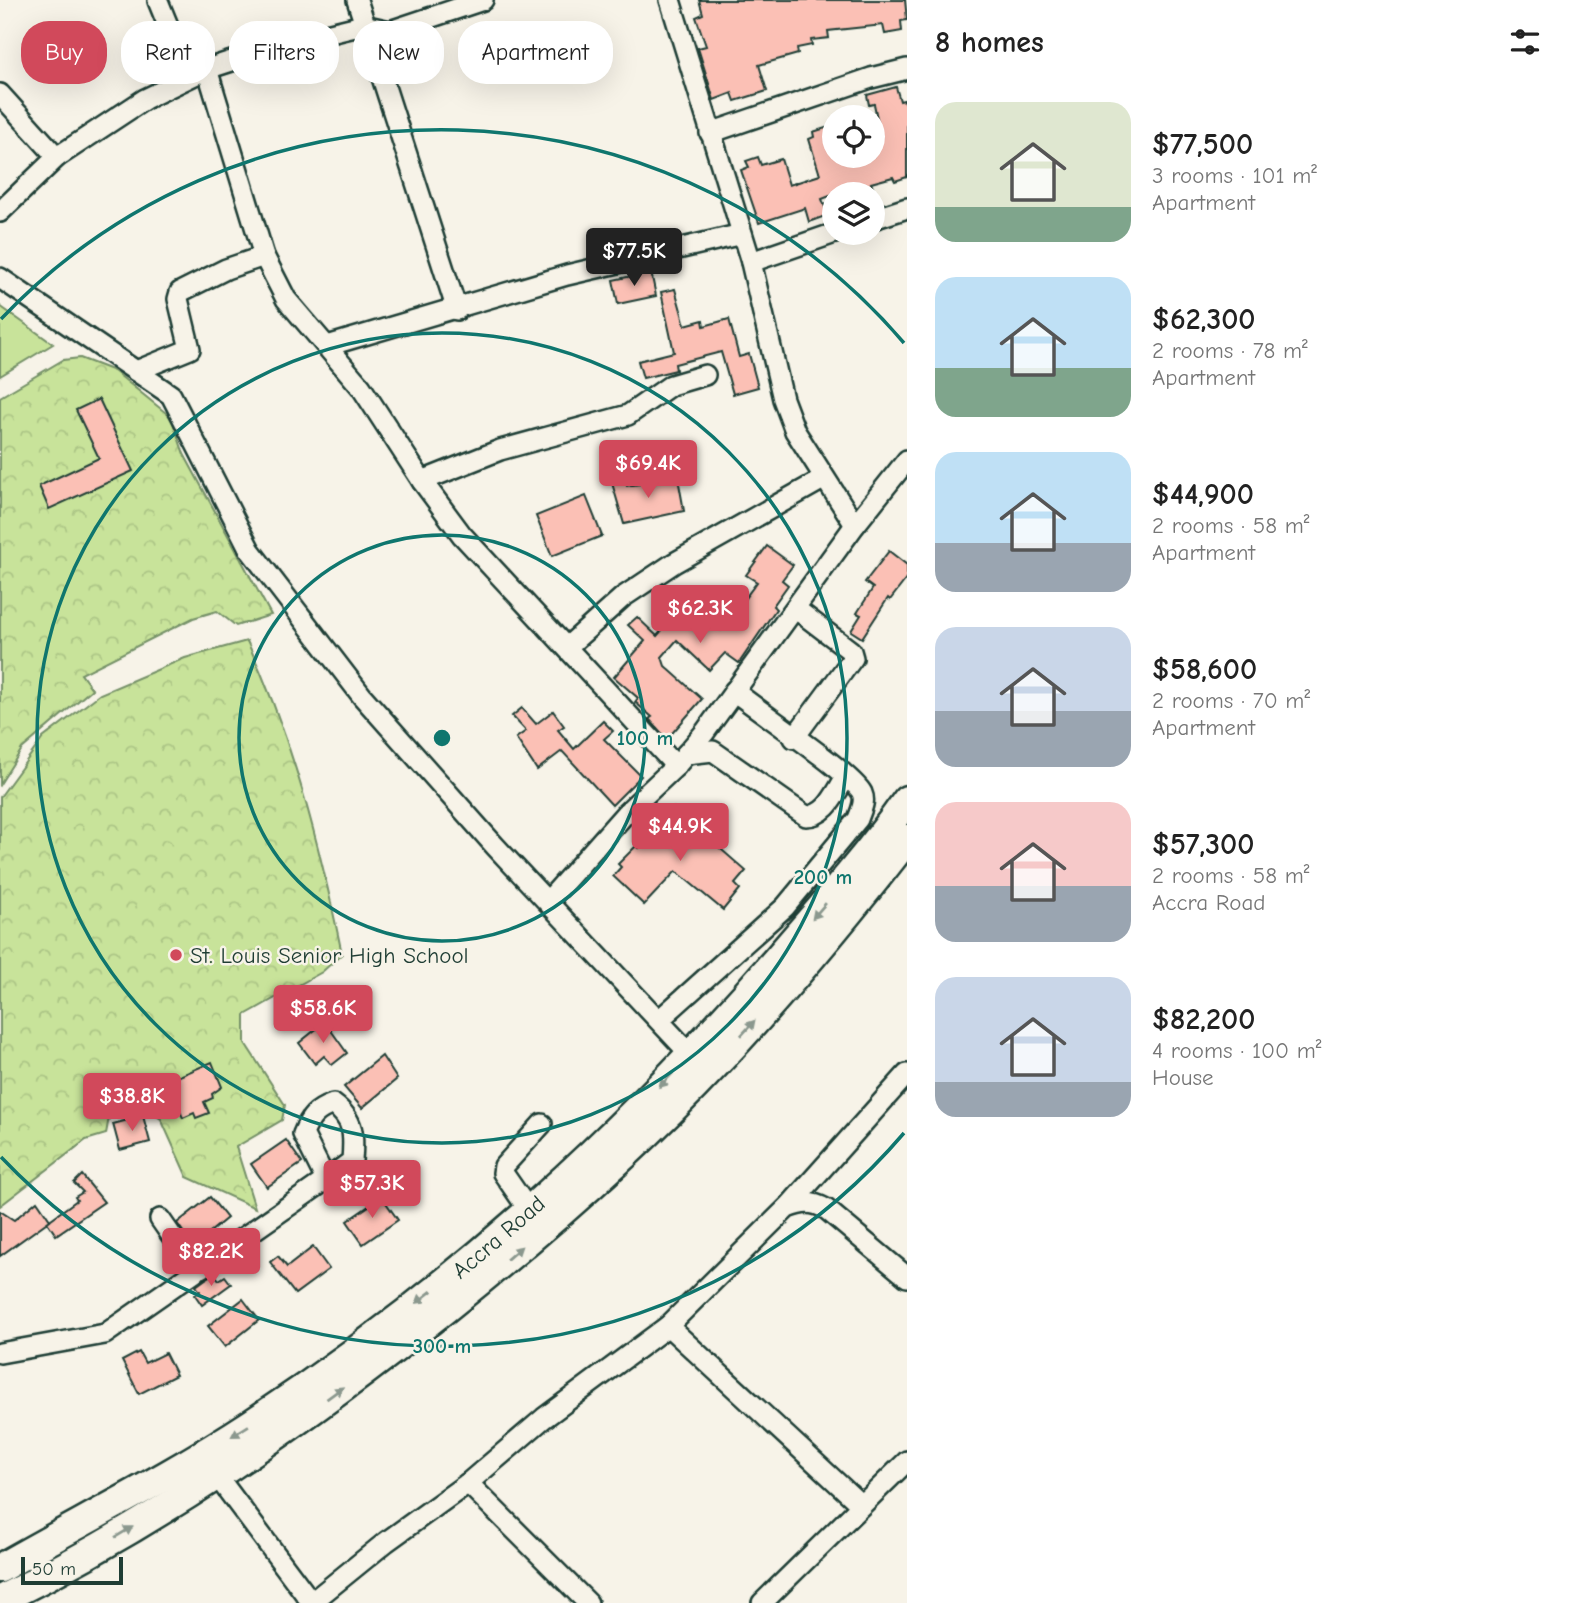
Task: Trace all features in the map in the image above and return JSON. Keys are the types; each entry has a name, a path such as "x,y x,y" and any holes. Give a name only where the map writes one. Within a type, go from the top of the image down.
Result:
{"highway":[{"name":"Accra Road","path":"0,1568 166,1477 252,1423 406,1311 530,1212 691,1055 827,902 907,800"},
{"name":"Accra Road","path":"0,1600 82,1557 217,1476 379,1361 579,1198 717,1064 811,959 907,839"}],"street":[{"path":"357,0 362,21"},
{"path":"420,21 483,0"},
{"path":"670,0 751,262 783,399 795,431 823,479 855,525"},
{"path":"158,1 169,21"},
{"path":"215,67 281,45 353,27"},
{"path":"710,133 871,78 907,69"},
{"path":"0,212 57,157 145,99 176,84"},
{"path":"202,84 264,256 286,299 361,387 422,481 463,535 567,647 681,760"},
{"path":"382,84 457,310"},
{"path":"0,94 57,157"},
{"path":"885,215 907,208"},
{"path":"327,346 457,310 566,275 742,234"},
{"path":"751,262 822,237"},
{"path":"136,371 190,349 178,299 180,292 226,269 264,256"},
{"path":"0,278 171,395 250,550 319,644 426,771 691,1055"},
{"path":"422,481 500,450 628,415 671,385 705,375"},
{"path":"548,901 625,814 681,760 796,609 855,525 907,460"},
{"path":"567,647 623,597 674,563 823,479"},
{"path":"794,737 853,659 851,651 796,609"},
{"path":"659,1020 785,907 858,819 864,796 846,776 734,691"},
{"path":"681,760 713,751 806,817 817,816 823,811 846,776"},
{"path":"217,1476 312,1602 386,1542 468,1483 544,1418 667,1326 787,1208 907,1074"},
{"path":"530,1212 503,1173 504,1166 542,1124"},
{"path":"0,1353 105,1334 326,1180"},
{"path":"787,1208 802,1203 815,1203 826,1209 907,1277"},
{"path":"160,1219 189,1261 202,1268"},
{"path":"667,1326 861,1505"},
{"path":"762,1603 907,1461"},
{"path":"468,1483 588,1603"}],"green space":[{"path":"0,306 53,344 0,376"},
{"path":"80,358 114,371 171,417 184,454 271,615 236,626 217,611 193,618 81,674 92,689 22,749 0,784 0,397 63,360"},
{"path":"247,641 278,717 304,794 342,954 322,972 245,1015 245,1043 285,1105 282,1120 236,1147 255,1208 187,1177 161,1119 136,1103 109,1117 106,1134 86,1140 0,1206 0,797 43,738 100,694 185,658"}],"building":[{"path":"699,0 905,0 907,20 901,21 902,31 885,34 883,25 828,31 829,38 811,40 812,45 797,48 798,54 759,65 767,91 735,101 732,93 714,100 698,48 706,46 696,17 703,14"},
{"path":"896,87 900,101 904,100 907,105 907,177 895,181 893,177 875,182 822,182 822,217 809,222 805,208 759,223 741,170 749,167 746,161 758,157 761,165 781,159 789,185 820,175 809,139 814,137 813,132 822,129 822,168 885,168 885,105 869,105 867,95"},
{"path":"651,272 656,296 618,304 613,280"},
{"path":"675,289 685,325 703,320 704,326 729,319 739,357 749,354 758,387 733,394 721,352 675,364 676,370 643,378 638,361 674,352 661,292"},
{"path":"99,399 133,471 49,509 39,486 99,458 76,410"},
{"path":"678,478 684,511 624,524 612,483 625,479 627,486"},
{"path":"586,496 602,536 552,556 536,516"},
{"path":"767,546 793,565 782,580 788,585 773,606 776,609 739,663 725,653 709,670 677,640 662,657 665,666 702,699 667,739 649,719 652,717 635,702 638,698 614,677 645,641 628,625 637,617 657,636 687,602 721,630 757,582 746,575"},
{"path":"889,551 907,565 907,578 890,600 888,598 862,638 851,631 861,615 857,613 873,588 865,582"},
{"path":"522,708 536,724 553,711 564,726 558,730 574,749 603,721 613,731 604,739 641,776 612,805 562,751 537,770 516,738 526,731 512,716"},
{"path":"674,808 746,871 735,884 740,889 723,910 676,871 644,905 613,876 621,867 618,864 636,846 639,848"},
{"path":"325,1022 347,1053 332,1065 324,1056 315,1064 299,1043"},
{"path":"382,1056 397,1079 362,1108 344,1087"},
{"path":"212,1062 222,1087 212,1094 213,1098 204,1102 209,1113 196,1118 194,1113 183,1118 180,1111 175,1113 167,1096 161,1099 156,1086"},
{"path":"143,1116 150,1142 120,1150 113,1124"},
{"path":"286,1140 302,1163 267,1187 251,1164"},
{"path":"82,1175 104,1202 56,1235 47,1222 77,1200 75,1197 83,1192 74,1183"},
{"path":"210,1197 227,1218 193,1246 177,1223"},
{"path":"382,1197 398,1220 363,1244 347,1221"},
{"path":"37,1201 50,1220 0,1256 0,1211 14,1220"},
{"path":"313,1247 329,1269 295,1294 270,1262 278,1256 287,1267"},
{"path":"214,1273 219,1280 225,1276 231,1284 202,1305 195,1295 200,1291 196,1286"},
{"path":"243,1299 259,1320 225,1347 208,1326"},
{"path":"139,1352 145,1363 165,1353 176,1375 139,1394 122,1361"}],"place":[{"name":"St. Louis Senior High School","path":"176,955"}]}
